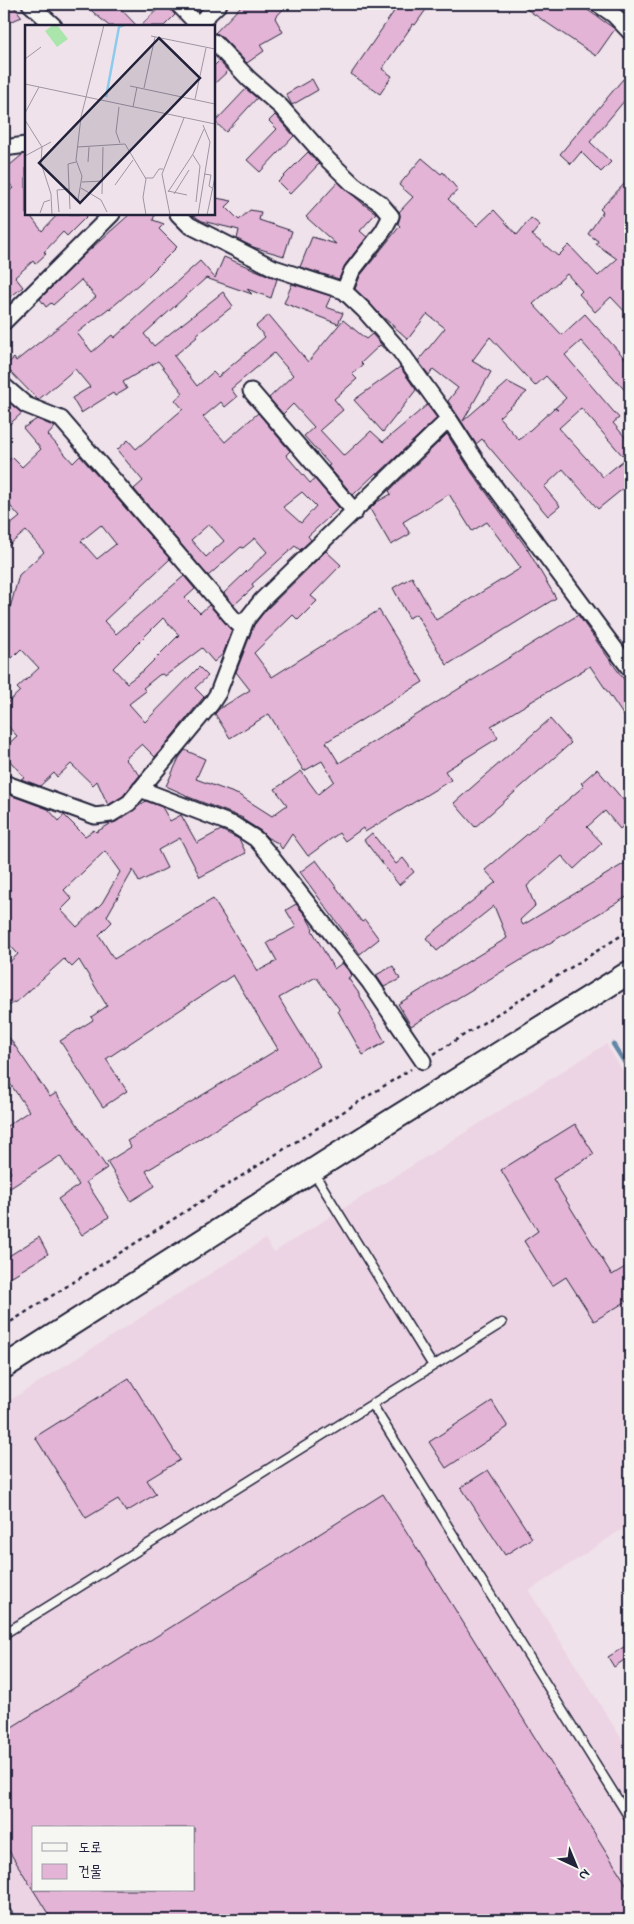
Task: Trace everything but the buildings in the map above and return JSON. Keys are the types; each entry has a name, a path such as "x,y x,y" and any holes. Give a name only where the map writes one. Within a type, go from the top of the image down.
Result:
{"main road":[{"path":"4,1367 630,972"}],"street":[{"path":"30,4 53,25"},
{"path":"178,4 197,25"},
{"path":"199,25 219,4"},
{"path":"598,4 614,15 630,32"},
{"path":"215,43 249,79 281,107 327,159 354,185 380,203 391,216 383,231 352,272 344,291"},
{"path":"4,148 25,145"},
{"path":"4,322 111,215"},
{"path":"179,215 189,224 274,268 344,291 364,310 400,351 449,419 480,467 630,669"},
{"path":"4,386 26,405 61,419 238,623 246,620"},
{"path":"251,391 356,512"},
{"path":"4,784 95,816 111,814 129,802 211,704 218,693 246,620 262,600 356,512 449,419"},
{"path":"140,789 234,825 256,839 370,983 423,1061"}],"lane":[{"path":"312,1171 434,1366"},
{"path":"4,1634 502,1323"},
{"path":"372,1404 630,1819"},
{"path":"4,1909 11,1920"}],"path":[{"path":"4,1326 630,930"}],"shaded area":[{"path":"606,1044 630,1082 630,1524 529,1591 630,1752 630,1920 4,1920 4,1404 265,1239 274,1252"}],"waterway":[{"path":"613,1044 630,1071"}]}
